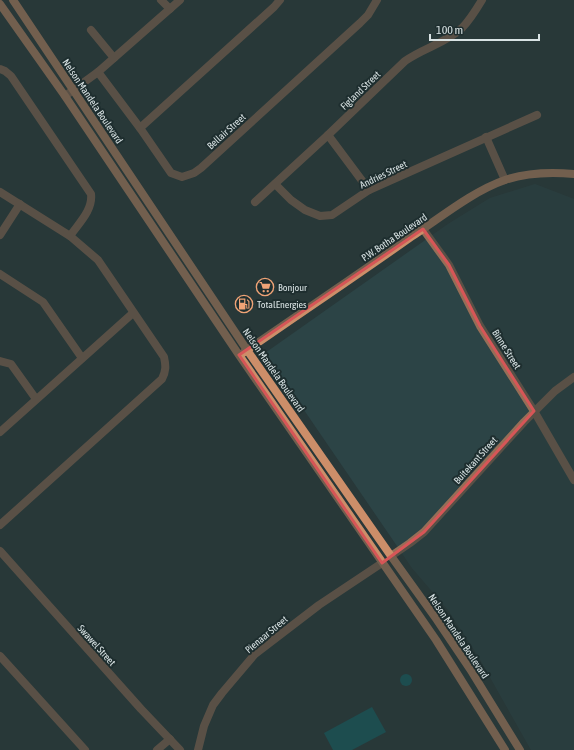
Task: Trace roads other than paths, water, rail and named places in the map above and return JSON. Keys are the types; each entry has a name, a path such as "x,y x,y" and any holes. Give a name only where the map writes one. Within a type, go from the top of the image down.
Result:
{"street":[{"name":"Nelson Mandela Boulevard","path":"13,0 248,350 453,644 520,750"},
{"path":"161,0 170,9"},
{"path":"65,96 98,72 180,0"},
{"path":"140,128 269,12 280,0"},
{"name":"Bellair Street","path":"98,72 172,173 182,177 194,173 360,23 368,15 377,0"},
{"name":"Figland Street","path":"255,202 405,61 413,55 449,37 463,27 482,0"},
{"name":"Nelson Mandela Boulevard","path":"0,4 65,96 239,355 450,662 505,750"},
{"path":"91,30 114,58"},
{"path":"0,69 11,76 91,194 92,201 89,210 70,236"},
{"name":"Andries Street","path":"275,184 297,205 313,214 325,216 332,215 369,190 537,115"},
{"path":"328,135 369,190"},
{"path":"486,137 505,180"},
{"name":"P.W. Botha Boulevard","path":"239,355 477,193 505,180 544,173 574,174"},
{"path":"0,192 70,236 98,260 164,357 166,365 165,373 162,379 0,525"},
{"path":"135,201 144,195"},
{"path":"0,235 20,204"},
{"name":"Binne Street","path":"423,229 449,266 480,326 534,411 574,480"},
{"path":"179,265 187,260"},
{"path":"0,274 43,302 82,358"},
{"path":"0,432 133,313"},
{"path":"0,361 11,364 36,399"},
{"name":"Buitekant Street","path":"391,556 410,543 435,521 534,411 555,391 574,377"},
{"path":"310,457 319,452"},
{"name":"Swawel Street","path":"2,556 180,750"},
{"path":"382,562 391,556"},
{"name":"Pienaar Street","path":"198,750 204,726 213,705 222,692 255,654 319,605 382,562"},
{"path":"0,656 85,750"},
{"path":"157,750 170,739"}],"water":[{"path":"404,674 408,674 412,680 408,686 404,686 400,682 400,678"},
{"path":"372,707 386,732 352,750 333,750 324,733"}],"place":[{"name":"Bonjour","path":"265,287"},
{"name":"TotalEnergies","path":"244,304"}]}
